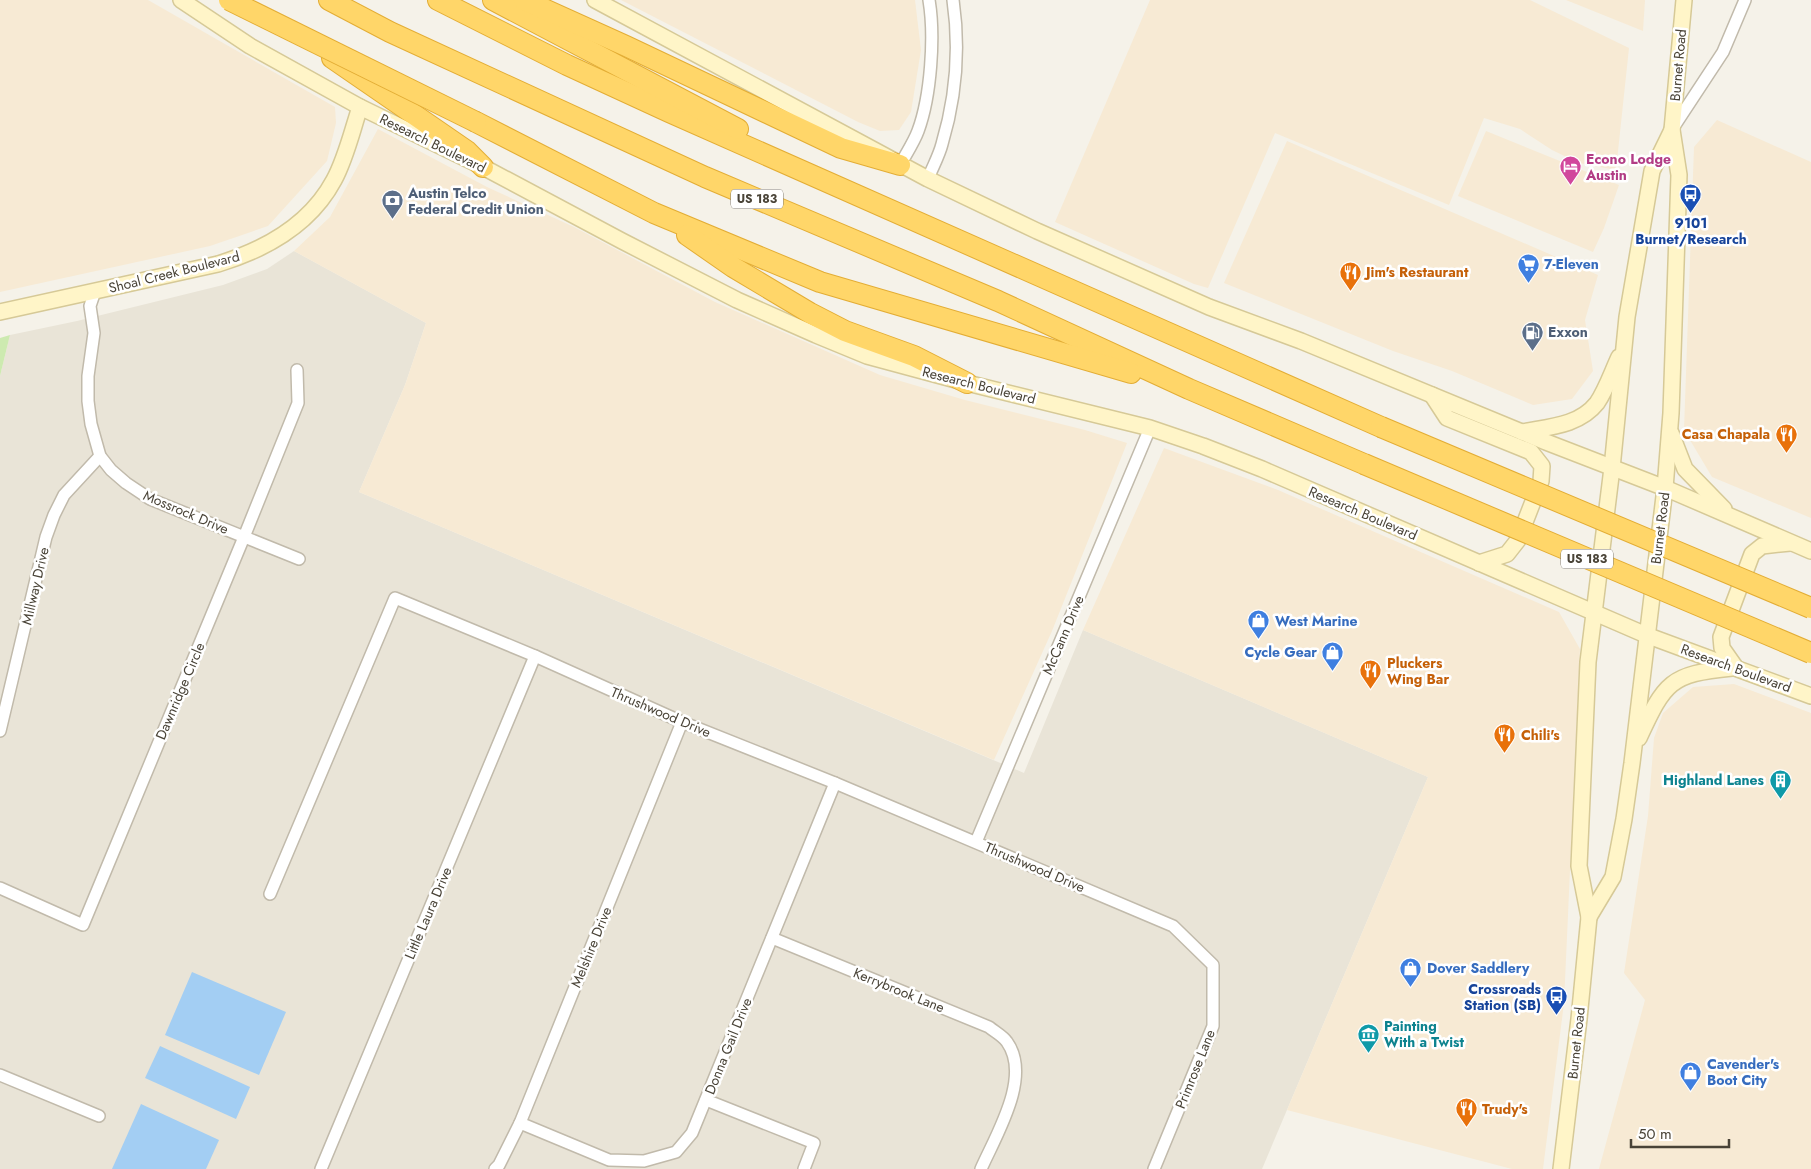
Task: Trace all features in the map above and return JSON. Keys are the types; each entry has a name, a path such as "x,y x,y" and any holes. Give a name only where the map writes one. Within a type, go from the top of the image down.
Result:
{"highway":[{"path":"229,0 476,122 654,213 820,282 991,331 1086,361 1189,389"},
{"path":"251,0 467,151 483,167"},
{"name":"US 183","path":"329,0 390,32 705,177 998,301 1189,389 1811,653"},
{"path":"438,0 575,69 1381,427 1811,608"},
{"path":"493,0 784,154 830,182"},
{"path":"524,0 841,148 900,165"},
{"path":"654,213 733,266 810,313 845,331 914,356 967,383"}],"main road":[{"name":"Research Boulevard","path":"181,0 250,46 360,107 483,167 622,242 736,300 867,356 967,383 1150,428 1203,446 1252,465 1646,635 1811,696"},
{"name":"Burnet Road","path":"1589,917 1613,877 1624,819 1665,488 1670,429 1679,175 1672,130 1684,0"},
{"path":"600,1 900,165 1036,231 1210,307 1301,341 1432,396 1665,488 1811,551"},
{"name":"Shoal Creek Boulevard","path":"0,312 235,259 264,247 283,235 311,212 334,180 360,107"},
{"name":"Burnet Road","path":"1561,1169 1589,917 1579,866 1588,662 1612,468 1627,317 1652,171 1672,130"},
{"path":"1522,432 1568,424 1584,416 1597,403 1624,347"},
{"path":"1432,396 1447,418 1531,452 1542,466 1541,481 1518,540 1507,554 1479,563"},
{"path":"1670,429 1685,469 1730,515"},
{"path":"1634,750 1655,703 1674,682 1690,674 1736,668 1722,648 1721,637 1752,554 1762,546 1791,542"}],"street":[{"path":"900,165 918,131 926,105 931,43 929,0"},
{"path":"928,179 942,145 952,100 956,66 957,28 953,0"},
{"path":"1672,130 1723,52 1745,0"},
{"name":"Mossrock Drive","path":"95,291 90,306 94,333 88,376 88,400 91,424 100,456 111,470 126,483 150,499 299,559"},
{"name":"Dawnridge Circle","path":"0,888 83,925 298,403 297,370"},
{"name":"McCann Drive","path":"976,842 1150,428"},
{"name":"Millway Drive","path":"0,731 46,537 64,495 100,456"},
{"name":"Thrushwood Drive","path":"270,894 395,598 535,656 682,722 835,783 1173,926 1213,965"},
{"name":"Little Laura Drive","path":"321,1169 535,656"},
{"name":"Melshire Drive","path":"495,1169 499,1165 520,1123 682,722"},
{"name":"Donna Gail Drive","path":"520,1123 609,1160 644,1161 676,1152 692,1133 835,783"},
{"name":"Kerrybrook Lane","path":"772,938 989,1027 1006,1041 1014,1056 1016,1074 1014,1093 981,1169"},
{"name":"Primrose Lane","path":"1154,1169 1213,1026 1213,965"},
{"path":"0,1075 99,1116"},
{"path":"706,1100 814,1143 804,1169"}],"shaded area":[{"path":"0,0 148,0 335,107 336,123 327,161 268,226 210,246 0,292"},
{"path":"621,0 915,0 921,50 911,112 899,130 880,131 858,122"},
{"path":"1150,0 1530,0 1629,48 1616,170 1579,163 1552,150 1520,129 1484,118 1449,205 1275,133 1208,288 1194,284 1055,222"},
{"path":"1566,0 1645,0 1643,31"},
{"path":"1717,120 1811,162 1811,518 1712,477 1684,430 1694,147"},
{"path":"378,129 487,187 574,227 715,302 880,375 965,400 1085,430 1127,443 1052,631 994,760 359,492 405,385 426,323 294,251 330,217"},
{"path":"1486,131 1619,185 1604,228 1593,252 1458,196"},
{"path":"1287,141 1598,275 1585,320 1593,371 1572,399 1533,405 1452,371 1393,351 1224,283"},
{"path":"294,251 426,323 405,385 359,492 1024,773 1083,630 1428,777 1262,1169 0,1169 0,376 10,335 77,321 223,285 267,269"},
{"path":"1164,448 1278,490 1559,612 1580,649 1564,1003 1543,1169 1512,1169 1287,1110 1428,777 1083,630"},
{"path":"1734,684 1811,713 1811,1169 1599,1169 1645,1000 1624,973 1648,816 1654,738 1663,713 1693,687"}],"green space":[{"path":"10,335 0,376 0,338"}],"water":[{"path":"192,972 286,1012 259,1075 165,1035"},
{"path":"160,1046 250,1087 236,1119 145,1078"},
{"path":"141,1104 219,1140 206,1169 112,1169"}],"place":[{"name":"Econo Lodge Austin","path":"1570,186"},
{"name":"9101 Burnet/Research","path":"1691,214"},
{"name":"Austin Telco Federal Credit Union","path":"392,220"},
{"name":"7-Eleven","path":"1528,283"},
{"name":"Jim's Restaurant","path":"1350,291"},
{"name":"Exxon","path":"1532,351"},
{"name":"Casa Chapala","path":"1786,453"},
{"name":"West Marine","path":"1259,640"},
{"name":"Cycle Gear","path":"1333,671"},
{"name":"Pluckers Wing Bar","path":"1371,690"},
{"name":"Chili's","path":"1505,754"},
{"name":"Highland Lanes","path":"1780,799"},
{"name":"Dover Saddlery","path":"1411,987"},
{"name":"Crossroads Station (SB)","path":"1557,1016"},
{"name":"Painting With a Twist","path":"1368,1053"},
{"name":"Cavender's Boot City","path":"1691,1091"},
{"name":"Trudy's","path":"1466,1128"}]}
